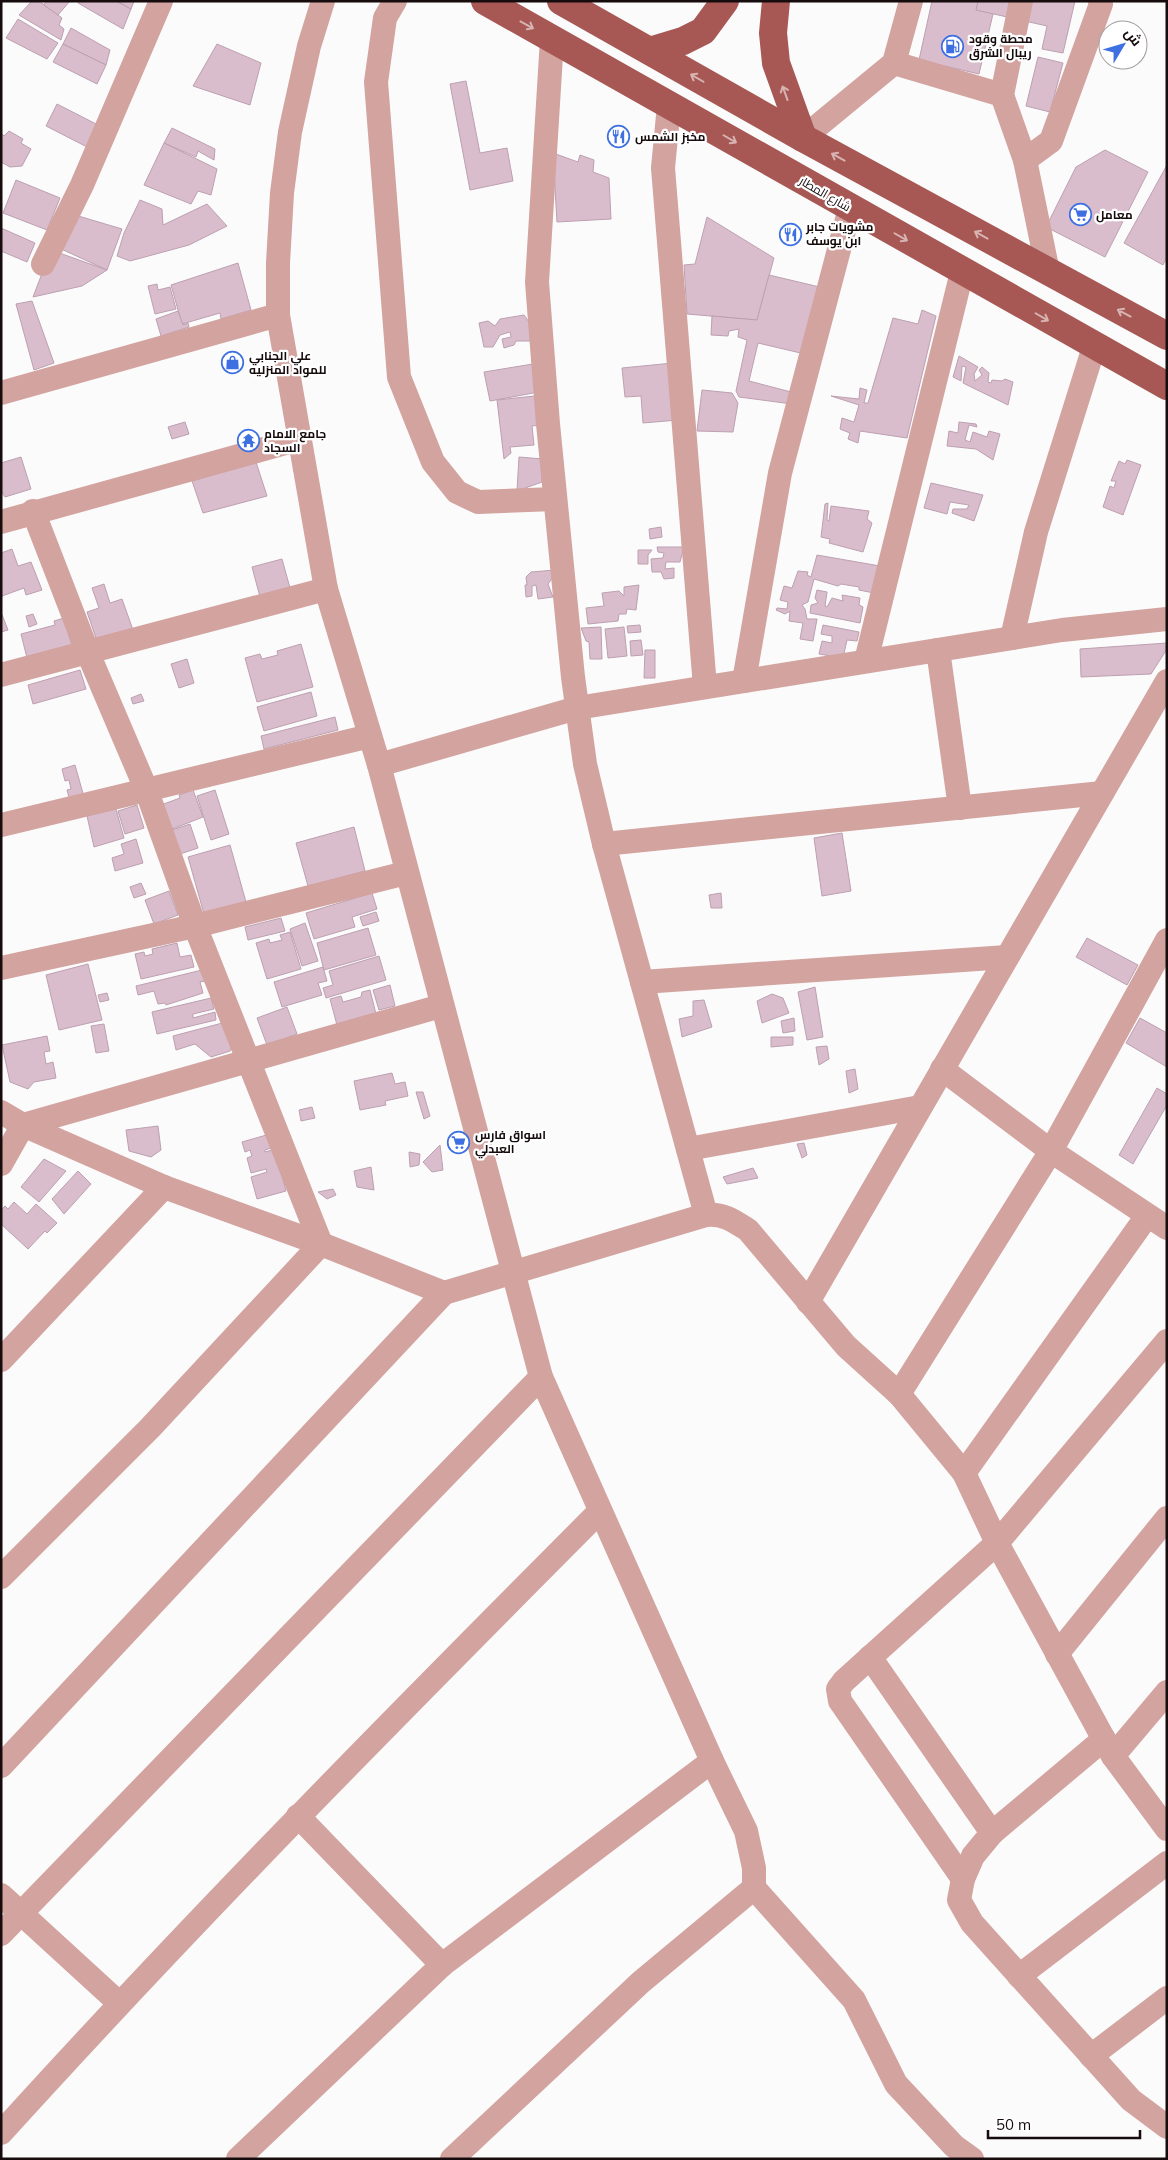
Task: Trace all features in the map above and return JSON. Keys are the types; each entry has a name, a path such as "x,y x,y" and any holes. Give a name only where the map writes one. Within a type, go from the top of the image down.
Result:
{"main road":[{"name":"شارع المطار","path":"484,1 1094,347 1167,386"},
{"path":"561,1 803,138 1167,336"},
{"path":"650,51 684,41 703,31 725,1"},
{"path":"776,1 773,34 776,63 803,138"}],"street":[{"path":"43,264 82,184 161,1"},
{"path":"323,1 309,46 289,140 282,193 278,263 278,315 326,589 379,765 441,1006 541,1377 712,1762 746,1831 754,1868 754,1888 854,2000 896,2084 954,2146 972,2159"},
{"path":"394,1 385,18 376,82 399,377 433,462 457,492 478,502 555,499"},
{"path":"803,138 894,63 911,1"},
{"path":"1021,1 1002,95 1025,160 1048,272"},
{"path":"1025,160 1050,141 1101,4 1100,1"},
{"path":"552,39 538,282 555,499 577,708 585,764 604,844 706,1215"},
{"path":"894,63 1002,95"},
{"path":"669,105 663,168 705,688"},
{"path":"744,681 780,473 850,208"},
{"path":"866,661 962,272"},
{"path":"1,393 278,315"},
{"path":"1012,638 1036,532 1094,347"},
{"path":"1,522 33,511 300,439"},
{"path":"33,511 88,653 146,789 194,926 321,1244"},
{"path":"1,675 326,589"},
{"path":"379,765 577,708 1062,630 1167,619"},
{"path":"938,650 960,808"},
{"path":"808,1302 1167,681"},
{"path":"1,825 370,736"},
{"path":"604,844 1102,793"},
{"path":"1,968 194,926 406,873"},
{"path":"899,1394 1051,1151 1167,940"},
{"path":"642,982 1007,957"},
{"path":"1,1164 24,1125 441,1006"},
{"path":"942,1069 1051,1151 1167,1228"},
{"path":"688,1149 920,1107"},
{"path":"1,1112 24,1125 164,1187 321,1244 444,1293"},
{"path":"1,1360 164,1187"},
{"path":"1,1766 444,1293 706,1215 718,1214 748,1230 846,1346 899,1394 964,1473 997,1543 1109,1748 1167,1829"},
{"path":"964,1473 1147,1216"},
{"path":"1,1577 150,1428 321,1244"},
{"path":"963,1879 840,1701 838,1689 870,1657 997,1543 1167,1340"},
{"path":"1,1934 541,1377"},
{"path":"1,2133 119,2003 298,1816 600,1511"},
{"path":"1057,1654 1167,1518"},
{"path":"870,1657 992,1833"},
{"path":"1162,1706 1109,1748 992,1833 973,1856 963,1879 959,1900 972,1923 1131,2100 1167,2128"},
{"path":"238,2159 442,1966 712,1762"},
{"path":"298,1816 442,1966"},
{"path":"1018,1976 1167,1863"},
{"path":"452,2159 641,1982 754,1888"},
{"path":"1,1895 119,2003"},
{"path":"1091,2056 1167,1998"}],"building":[{"path":"32,1 39,1 62,18 59,25 64,29 61,40 19,15"},
{"path":"46,1 70,1 58,15 44,5"},
{"path":"79,1 116,1 131,9 123,29 78,3"},
{"path":"117,1 134,1 131,9"},
{"path":"932,1 996,1 979,74 919,60"},
{"path":"978,1 1075,1 1063,53 1042,49 1047,26 976,10"},
{"path":"18,19 58,43 47,59 6,38"},
{"path":"71,28 110,50 106,65 63,44"},
{"path":"63,44 106,65 97,84 53,62"},
{"path":"217,44 261,63 250,105 193,86"},
{"path":"1038,57 1063,63 1050,112 1026,106"},
{"path":"466,81 480,153 507,148 513,181 470,190 450,84"},
{"path":"57,104 102,127 91,149 46,126"},
{"path":"172,128 215,149 214,160 198,151 196,157 164,143"},
{"path":"9,131 23,139 21,143 31,149 22,166 10,167 1,162 1,133 4,136"},
{"path":"164,143 217,169 211,195 198,191 191,204 144,185"},
{"path":"1105,150 1148,172 1105,257 1046,227 1076,167"},
{"path":"553,153 578,162 580,155 594,160 593,172 609,178 611,219 557,222"},
{"path":"1167,165 1167,257 1163,265 1124,243"},
{"path":"16,180 60,198 47,230 3,213"},
{"path":"140,200 162,209 163,225 207,204 227,226 189,245 130,261 117,256 124,233"},
{"path":"75,215 122,229 107,270 59,248"},
{"path":"707,217 774,258 757,320 687,314 684,265 695,264"},
{"path":"1,228 35,243 27,262 1,251"},
{"path":"51,250 107,270 82,286 33,297"},
{"path":"238,263 251,310 221,319 220,313 182,324 171,285"},
{"path":"769,275 828,289 809,355 758,343 749,381 795,393 792,404 739,397 736,391 747,340 738,337 739,329 729,331 728,336 711,335 712,316 757,320"},
{"path":"157,284 158,290 170,287 176,309 155,314 148,286"},
{"path":"32,301 54,363 34,370 16,304"},
{"path":"922,310 936,316 907,438 860,431 858,443 848,439 850,433 840,429 842,418 854,422 859,405 831,396 859,399 860,388 867,390 864,403 868,403 893,318 918,324"},
{"path":"178,311 183,325 188,323 189,327 161,336 156,319"},
{"path":"524,315 534,329 534,341 516,341 514,345 504,348 502,339 511,337 510,332 500,335 493,347 484,347 479,323 488,321 495,326 500,319"},
{"path":"959,356 978,367 974,374 975,381 982,375 979,370 982,367 989,373 988,382 991,383 992,380 1002,381 1005,379 1013,382 1008,405 963,383 966,367 962,366 961,381 953,377"},
{"path":"539,363 544,391 490,401 484,372"},
{"path":"673,363 678,420 643,423 641,396 625,397 622,368"},
{"path":"702,390 732,393 738,403 733,432 697,431"},
{"path":"544,395 548,424 532,426 534,445 510,447 511,453 504,459 497,400"},
{"path":"185,422 189,434 172,439 168,427"},
{"path":"959,422 976,424 977,427 969,425 965,440 970,442 973,432 987,437 989,431 1000,434 993,460 976,449 947,446 949,431 958,433"},
{"path":"21,457 31,489 5,497 1,491 1,463"},
{"path":"519,457 543,459 542,482 517,491"},
{"path":"1127,460 1141,465 1123,515 1103,507 1110,486 1114,488 1116,481 1111,481 1119,461 1125,464"},
{"path":"256,462 267,496 203,513 192,481"},
{"path":"931,483 983,495 974,521 952,513 953,509 967,509 969,505 950,502 947,514 924,508"},
{"path":"828,503 827,520 829,521 831,506 869,511 867,519 872,523 863,552 829,543 830,539 821,537 825,504"},
{"path":"661,527 662,537 650,539 649,529"},
{"path":"657,547 684,547 680,562 666,562 665,569 674,568 674,578 664,579 661,572 652,572 651,559 663,558 664,553 658,552"},
{"path":"12,549 18,566 31,562 42,590 26,595 24,588 2,596 1,601 1,553"},
{"path":"638,550 652,550 648,555 648,564 638,564"},
{"path":"817,555 880,566 874,593 859,590 859,587 841,584 838,586 814,579 808,602 802,605 807,619 817,619 813,641 800,639 803,623 789,621 790,611 785,614 776,610 777,608 787,609 788,602 780,600 784,586 792,588 798,571 808,572 807,575 811,577"},
{"path":"282,559 290,588 260,597 252,567"},
{"path":"555,570 556,573 548,584 553,597 538,599 536,585 532,586 532,596 526,597 526,577 531,572"},
{"path":"104,584 110,603 122,599 133,630 97,641 87,612 99,608 92,588"},
{"path":"639,585 636,610 627,609 626,614 619,614 618,621 588,624 586,608 604,606 602,593 619,591 624,596 624,587"},
{"path":"817,590 827,592 825,606 827,607 832,598 843,601 842,595 860,598 859,605 863,607 860,623 810,613 811,605 818,603 815,598"},
{"path":"1,612 8,630 1,632"},
{"path":"33,614 37,624 29,627 26,616"},
{"path":"64,618 72,646 27,658 21,634 55,625 54,621"},
{"path":"640,625 641,632 628,633 627,626"},
{"path":"823,625 859,632 857,641 847,640 843,658 819,654 822,641 832,643 832,636 821,634"},
{"path":"601,627 602,659 590,659 589,642 586,641 581,628"},
{"path":"624,627 627,656 608,658 605,629"},
{"path":"641,640 643,655 631,656 630,641"},
{"path":"1167,643 1167,649 1151,674 1081,677 1080,649"},
{"path":"301,644 313,687 257,702 245,658 260,654 262,659 278,655 277,651"},
{"path":"645,650 655,650 655,678 644,678"},
{"path":"187,659 194,683 179,688 171,664"},
{"path":"80,670 86,689 33,704 28,685"},
{"path":"311,692 317,716 264,731 257,707"},
{"path":"141,694 144,701 133,704 131,698"},
{"path":"335,717 338,730 264,749 261,736"},
{"path":"75,765 84,797 70,801 67,790 71,789 69,780 65,781 62,769"},
{"path":"193,790 203,817 167,831 161,805 180,798 179,795"},
{"path":"215,790 229,834 211,840 197,796"},
{"path":"137,805 144,828 125,834 118,811"},
{"path":"116,809 124,838 94,847 87,816"},
{"path":"190,824 198,848 174,856 166,832"},
{"path":"354,827 365,871 308,886 296,843"},
{"path":"842,833 851,891 822,896 814,838"},
{"path":"136,839 143,863 115,871 112,858 124,854 121,844"},
{"path":"230,845 246,902 204,914 188,857"},
{"path":"141,883 146,894 134,898 130,887"},
{"path":"169,891 178,915 154,924 145,900"},
{"path":"372,893 377,909 352,917 355,927 314,939 306,913"},
{"path":"721,893 722,908 711,908 709,895"},
{"path":"376,912 379,921 363,926 360,917"},
{"path":"281,918 285,931 248,940 245,927"},
{"path":"305,923 318,961 302,966 290,929"},
{"path":"368,928 376,955 324,970 317,943"},
{"path":"290,932 301,969 267,979 256,943 269,939 270,943 282,940 280,935"},
{"path":"1087,938 1138,965 1127,985 1076,957"},
{"path":"177,943 180,957 191,955 194,967 141,979 135,954 144,952 145,956 153,954 152,949"},
{"path":"379,956 386,980 326,998 323,988 333,985 329,971"},
{"path":"88,964 102,1020 59,1030 46,975"},
{"path":"323,967 327,981 318,983 322,995 282,1007 274,982"},
{"path":"202,970 205,981 200,982 203,993 166,1005 165,1003 158,1004 154,991 138,995 136,986"},
{"path":"390,985 395,1006 379,1010 373,990"},
{"path":"815,987 823,1037 807,1040 798,992"},
{"path":"370,990 376,1014 337,1025 330,999 341,996 343,1002 361,997 362,992"},
{"path":"107,993 109,1000 100,1002 98,995"},
{"path":"772,994 783,998 789,1013 762,1023 757,1001"},
{"path":"211,998 214,1009 193,1014 193,1018 215,1012 216,1020 157,1034 152,1012"},
{"path":"704,1000 712,1027 682,1037 679,1019 693,1016 693,1001"},
{"path":"287,1007 297,1034 267,1045 257,1018"},
{"path":"794,1018 795,1031 783,1033 781,1021"},
{"path":"1140,1018 1167,1033 1167,1067 1126,1043"},
{"path":"230,1021 235,1038 230,1051 211,1057 195,1044 176,1050 173,1036"},
{"path":"104,1024 109,1051 96,1053 91,1026"},
{"path":"47,1036 50,1051 44,1052 46,1064 53,1062 56,1078 34,1082 28,1089 10,1082 2,1045"},
{"path":"771,1037 793,1037 793,1045 771,1047"},
{"path":"827,1046 829,1059 819,1065 816,1047"},
{"path":"855,1069 858,1089 849,1093 846,1071"},
{"path":"392,1073 395,1084 405,1082 408,1096 385,1101 386,1105 360,1110 354,1081"},
{"path":"1157,1088 1167,1094 1167,1105 1133,1164 1119,1155"},
{"path":"416,1092 423,1092 430,1116 424,1119"},
{"path":"312,1107 315,1118 301,1121 299,1110"},
{"path":"158,1126 161,1150 151,1157 129,1151 126,1130"},
{"path":"270,1134 274,1147 265,1150 265,1152 279,1148 279,1164 286,1191 257,1199 251,1177 267,1172 266,1169 251,1173 247,1158 252,1156 250,1150 245,1152 242,1142"},
{"path":"804,1143 807,1155 802,1158 797,1144"},
{"path":"440,1145 443,1170 432,1172 423,1162"},
{"path":"409,1152 420,1154 419,1165 410,1167"},
{"path":"44,1159 66,1171 39,1202 21,1187"},
{"path":"371,1167 374,1190 357,1187 354,1171"},
{"path":"753,1168 758,1178 727,1184 723,1177"},
{"path":"78,1171 91,1184 64,1214 52,1199"},
{"path":"333,1189 336,1195 327,1199 318,1192"},
{"path":"14,1202 27,1214 36,1204 57,1223 47,1233 45,1231 28,1249 1,1224 1,1210 5,1206 8,1209"}],"place":[{"name":"محطة وقود ريبال الشرق","path":"953,46"},
{"name":"مخبز الشمس","path":"619,137"},
{"name":"معامل","path":"1080,215"},
{"name":"مشويات جابر ابن يوسف","path":"790,234"},
{"name":"علي الجنابي للمواد المنزليه","path":"233,363"},
{"name":"جامع الامام السجاد","path":"248,441"},
{"name":"اسواق فارس العبدلي","path":"459,1142"}]}
